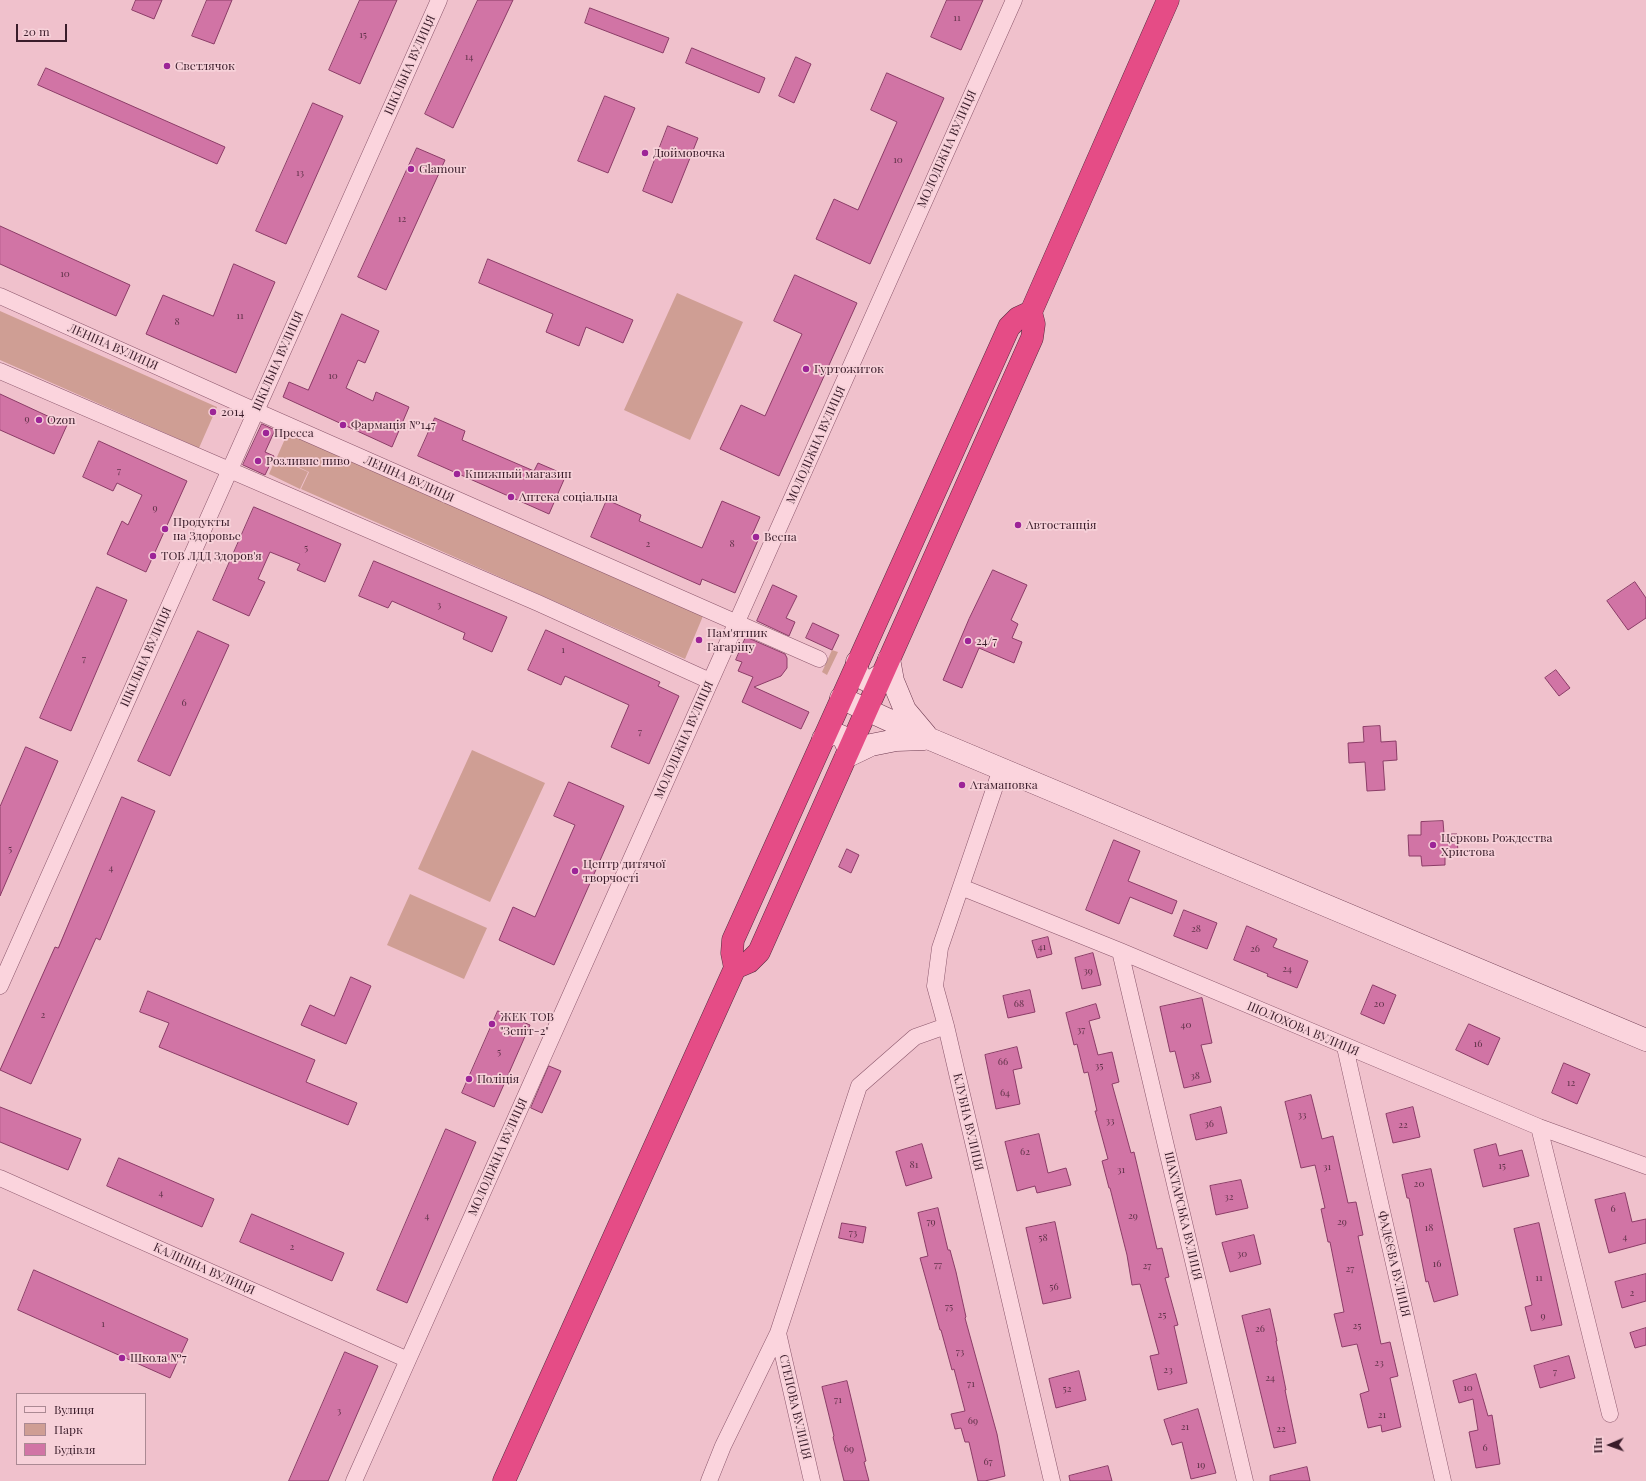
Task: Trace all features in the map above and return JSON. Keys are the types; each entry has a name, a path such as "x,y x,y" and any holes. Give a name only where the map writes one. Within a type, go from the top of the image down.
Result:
{"highway":[{"path":"735,968 749,962 759,952 887,666 1032,338 1034,324 1031,312 1168,0"},
{"path":"504,1481 735,968 732,953 733,940 823,739 1009,327 1018,318 1031,312"}],"street":[{"name":"ШКІЛЬНА ВУЛИЦЯ","path":"0,986 439,0"},
{"name":"МОЛОДІЖНА ВУЛИЦЯ","path":"354,1481 1014,0"},
{"name":"ЛЕНІНА ВУЛИЦЯ","path":"0,296 256,411 819,659"},
{"path":"0,372 531,600 710,681"},
{"path":"858,662 857,670 860,677 870,682 887,666 905,710 930,739"},
{"path":"842,698 930,739 1646,1040"},
{"path":"823,739 830,734 835,733 843,737 847,753 871,745 896,740 930,739"},
{"name":"КЛУБНА ВУЛИЦЯ","path":"1001,769 940,948 934,986 946,1026 1052,1481"},
{"name":"ШОЛОХОВА ВУЛИЦЯ","path":"961,887 1120,951 1539,1127 1646,1166"},
{"name":"ШАХТАРСЬКА ВУЛИЦЯ","path":"1120,951 1245,1481"},
{"path":"709,1481 722,1446 778,1333 859,1086 914,1037 946,1026"},
{"name":"ФАДЄЄВА ВУЛИЦЯ","path":"1345,1046 1443,1481"},
{"path":"1539,1127 1610,1414"},
{"name":"КАЛІНІНА ВУЛИЦЯ","path":"0,1178 408,1360"},
{"name":"СТЕПОВА ВУЛИЦЯ","path":"778,1333 812,1481"}],"green space":[{"path":"677,293 743,322 690,440 624,410"},
{"path":"0,311 217,407 199,448 0,360"},
{"path":"288,432 703,616 685,659 301,489 309,472 277,457"},
{"path":"276,458 308,472 300,489 269,474"},
{"path":"832,650 838,652 827,675 822,672"},
{"path":"472,750 545,783 490,902 418,869"},
{"path":"410,894 487,928 464,979 387,945"}],"building":[{"path":"136,0 162,0 154,19 132,10"},
{"path":"207,0 232,0 214,44 192,36"},
{"path":"360,0 397,0 360,84 329,70"},
{"path":"478,0 513,0 453,128 425,114"},
{"path":"947,0 983,0 961,50 931,37"},
{"path":"590,8 669,38 663,53 585,23"},
{"path":"692,48 765,78 759,93 686,63"},
{"path":"796,57 811,64 794,103 779,96"},
{"path":"46,68 225,147 217,164 38,85"},
{"path":"887,73 944,98 870,264 816,239 834,199 858,210 897,122 871,110"},
{"path":"605,96 635,108 608,173 578,161"},
{"path":"313,103 343,116 286,244 256,231"},
{"path":"668,126 698,138 672,203 643,191"},
{"path":"417,148 445,160 386,290 358,277"},
{"path":"0,226 130,285 116,316 0,264"},
{"path":"488,259 633,320 623,343 586,327 579,346 546,332 553,314 479,283"},
{"path":"234,264 275,282 236,373 146,334 163,295 213,316"},
{"name":"Гуртожиток","path":"795,275 857,303 779,476 720,449 741,405 765,416 802,334 774,321"},
{"path":"342,314 379,331 365,363 358,360 346,388 373,401 376,392 409,407 392,447 283,397 289,382 308,390"},
{"path":"0,394 67,425 54,454 0,430"},
{"path":"435,418 465,431 462,440 534,471 538,463 566,475 549,514 418,456"},
{"path":"262,424 275,430 265,452 274,456 265,475 243,465"},
{"path":"99,441 187,481 146,572 107,554 122,521 128,525 142,495 117,483 113,491 83,477"},
{"path":"607,500 641,515 639,521 702,548 722,501 760,517 752,535 759,538 735,593 702,579 700,585 591,537"},
{"path":"254,507 341,544 325,582 297,570 300,564 270,552 258,579 265,582 249,616 213,600"},
{"path":"374,561 507,617 492,652 463,639 465,633 392,601 388,608 359,596"},
{"path":"993,570 1027,585 1011,620 1018,624 1012,638 1022,642 1014,663 979,648 962,688 943,680 969,619"},
{"path":"1635,582 1646,598 1646,618 1628,630 1607,601"},
{"path":"773,585 797,596 786,618 795,622 789,636 757,621"},
{"path":"97,587 127,600 71,731 40,718"},
{"path":"813,623 839,635 832,650 806,638"},
{"path":"546,630 660,682 658,686 679,696 649,764 611,747 629,705 565,676 561,685 528,670"},
{"path":"198,631 229,645 170,776 138,761"},
{"path":"746,637 785,654 787,658 787,668 781,676 754,687 809,712 801,729 742,702 753,677 738,671 742,662 736,660"},
{"path":"1556,670 1570,688 1559,696 1545,678"},
{"path":"1380,726 1381,742 1396,741 1397,760 1383,761 1385,790 1367,791 1365,762 1349,763 1348,743 1364,742 1363,727"},
{"path":"26,747 58,761 0,896 0,807"},
{"name":"Центр дитячої творчості","path":"569,782 624,806 554,965 499,940 513,907 535,917 575,825 554,816"},
{"path":"122,797 155,811 100,940 96,938 31,1084 0,1070 55,947 58,948"},
{"name":"Церковь Рождества Христова","path":"1443,821 1444,834 1457,834 1458,854 1445,854 1445,865 1422,866 1421,856 1409,856 1408,835 1421,835 1421,822"},
{"path":"1114,840 1140,851 1128,881 1177,901 1172,914 1130,897 1119,924 1086,910"},
{"path":"847,849 859,855 851,873 839,867"},
{"path":"1184,910 1217,923 1207,949 1174,936"},
{"path":"1247,926 1277,939 1273,947 1308,961 1297,988 1267,976 1268,974 1234,960"},
{"path":"1048,937 1052,954 1037,958 1032,941"},
{"path":"1093,953 1101,985 1082,989 1075,958"},
{"path":"351,977 371,986 346,1044 301,1025 310,1005 334,1016"},
{"path":"1373,985 1396,995 1384,1024 1361,1014"},
{"path":"1030,990 1035,1012 1008,1018 1003,996"},
{"path":"148,991 315,1060 306,1082 357,1103 348,1125 159,1047 169,1023 140,1012"},
{"path":"1202,998 1212,1043 1201,1045 1211,1082 1184,1088 1175,1051 1170,1052 1160,1007"},
{"path":"1096,1004 1100,1018 1089,1021 1098,1055 1112,1052 1119,1082 1112,1084 1131,1153 1134,1152 1157,1249 1162,1248 1169,1277 1165,1278 1178,1325 1174,1326 1187,1383 1158,1390 1150,1356 1159,1354 1140,1284 1132,1285 1127,1255 1102,1161 1108,1159 1095,1111 1097,1111 1088,1072 1084,1073 1077,1044 1074,1045 1066,1013"},
{"path":"498,1011 530,1025 494,1107 462,1093"},
{"path":"1469,1024 1500,1038 1488,1065 1456,1050"},
{"path":"1017,1047 1022,1068 1013,1070 1020,1104 996,1109 985,1055"},
{"path":"1564,1063 1590,1074 1577,1104 1552,1093"},
{"path":"549,1066 561,1071 542,1113 531,1108"},
{"path":"1311,1095 1322,1139 1333,1136 1348,1203 1356,1202 1363,1235 1358,1236 1381,1344 1390,1342 1398,1376 1390,1378 1401,1427 1382,1432 1381,1425 1368,1428 1360,1394 1369,1391 1357,1344 1342,1347 1334,1314 1344,1312 1330,1242 1328,1242 1321,1209 1325,1208 1315,1165 1301,1168 1285,1102"},
{"path":"0,1107 81,1139 68,1170 0,1142"},
{"path":"1221,1107 1227,1133 1196,1140 1190,1115"},
{"path":"1413,1107 1420,1137 1393,1143 1386,1114"},
{"path":"446,1129 476,1142 407,1303 377,1290"},
{"path":"1039,1134 1048,1173 1066,1168 1071,1185 1037,1193 1035,1186 1017,1191 1005,1142"},
{"path":"922,1144 932,1178 906,1186 896,1152"},
{"path":"1496,1144 1499,1156 1522,1150 1529,1176 1483,1187 1474,1150"},
{"path":"119,1158 214,1199 202,1227 107,1186"},
{"path":"1431,1169 1458,1295 1434,1302 1428,1281 1426,1282 1409,1198 1407,1198 1402,1175"},
{"path":"1241,1180 1248,1208 1216,1215 1210,1186"},
{"path":"1625,1193 1632,1222 1646,1219 1646,1243 1609,1253 1595,1200"},
{"path":"938,1208 948,1250 950,1250 956,1272 965,1318 997,1434 1005,1476 985,1481 978,1481 969,1442 965,1442 961,1428 955,1429 951,1414 965,1411 954,1369 952,1370 920,1258 928,1256 918,1213"},
{"path":"252,1214 344,1253 332,1281 240,1242"},
{"path":"1055,1222 1071,1298 1043,1304 1026,1228"},
{"path":"842,1223 866,1227 863,1243 839,1238"},
{"path":"1539,1223 1562,1325 1531,1331 1525,1307 1532,1305 1514,1229"},
{"path":"1254,1235 1261,1264 1230,1272 1222,1243"},
{"path":"34,1270 188,1339 170,1378 18,1310"},
{"path":"1646,1274 1646,1301 1622,1308 1615,1282"},
{"path":"1270,1309 1296,1443 1274,1448 1242,1316"},
{"path":"1646,1328 1646,1345 1635,1348 1630,1333"},
{"path":"345,1352 378,1366 328,1481 289,1481"},
{"path":"1569,1356 1575,1378 1540,1388 1534,1366"},
{"path":"1079,1371 1086,1400 1056,1408 1049,1379"},
{"path":"1476,1374 1488,1416 1492,1415 1500,1464 1476,1468 1469,1432 1478,1430 1473,1399 1459,1403 1453,1381"},
{"path":"847,1381 866,1461 864,1462 869,1481 844,1481 822,1387"},
{"path":"1198,1409 1216,1473 1191,1479 1182,1442 1172,1445 1164,1420"},
{"path":"1108,1466 1112,1481 1070,1481 1069,1476"},
{"path":"1307,1467 1310,1481 1270,1481 1270,1476"}],"place":[{"name":"Светлячок","path":"167,66"},
{"name":"Дюймовочка","path":"645,153"},
{"name":"Glamour","path":"411,169"},
{"name":"Гуртожиток","path":"806,369"},
{"name":"2014","path":"213,412"},
{"name":"Ozon","path":"39,420"},
{"name":"Фармація №147","path":"343,425"},
{"name":"Пресса","path":"266,433"},
{"name":"Розливне пиво","path":"258,461"},
{"name":"Книжный магазин","path":"457,474"},
{"name":"Аптека соціальна","path":"511,497"},
{"name":"Автостанція","path":"1018,525"},
{"name":"Продукты на Здоровье","path":"165,529"},
{"name":"Весна","path":"756,537"},
{"name":"ТОВ ЛДД Здоров'я","path":"153,556"},
{"name":"Пам'ятник Гагаріну","path":"699,640"},
{"name":"24/7","path":"968,641"},
{"name":"Атамановка","path":"962,785"},
{"name":"Церковь Рождества Христова","path":"1433,845"},
{"name":"Центр дитячої творчості","path":"575,871"},
{"name":"ЖЕК ТОВ \"Зеніт-2\"","path":"492,1024"},
{"name":"Поліція","path":"469,1079"},
{"name":"Школа №7","path":"122,1358"}]}
